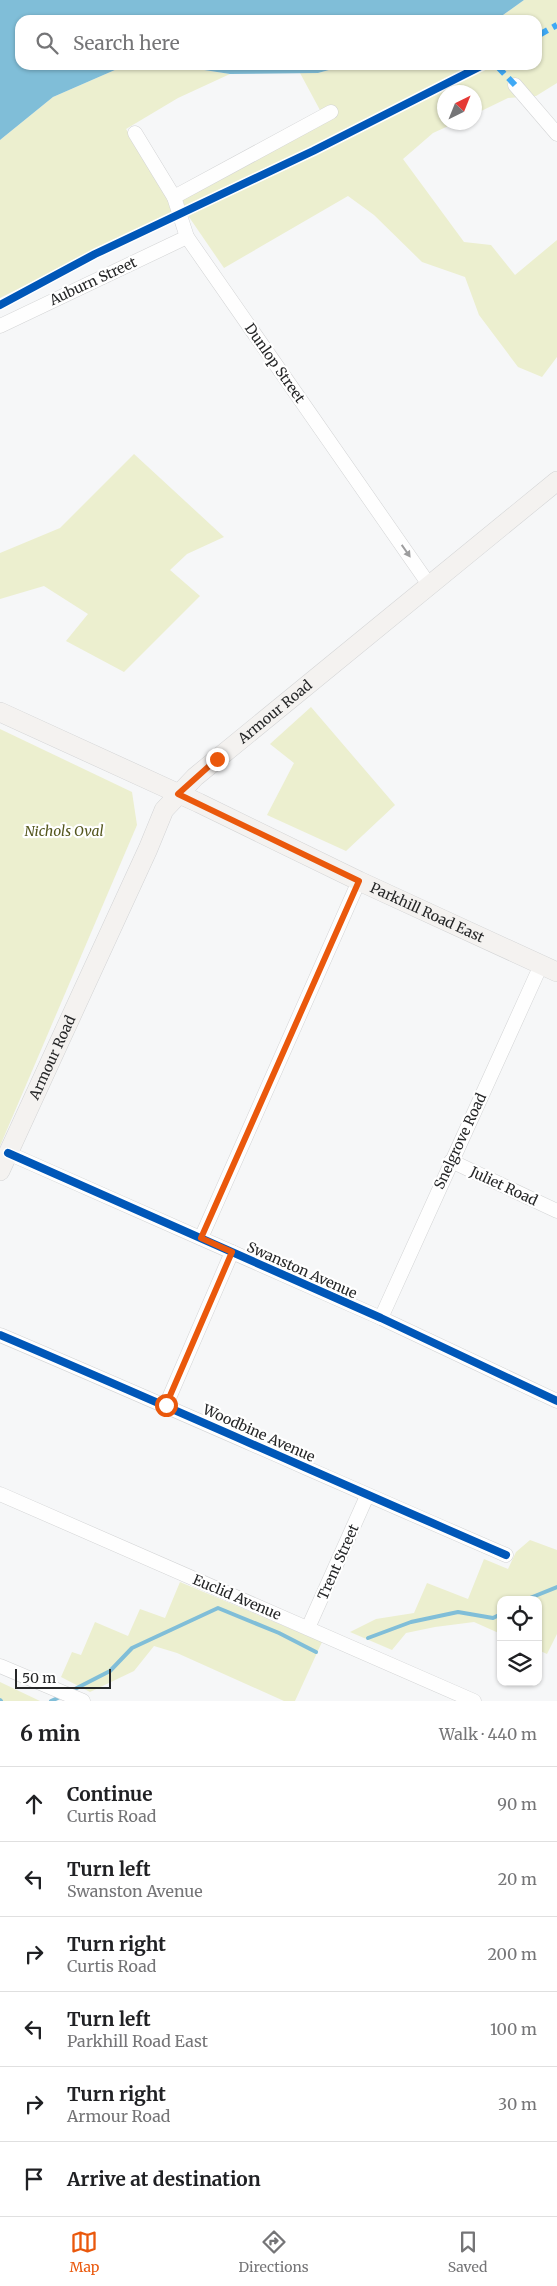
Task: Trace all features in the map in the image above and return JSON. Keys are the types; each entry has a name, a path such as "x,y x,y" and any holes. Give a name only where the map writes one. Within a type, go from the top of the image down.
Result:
{"main road":[{"name":"Armour Road","path":"0,1171 148,849 164,810 195,777 557,481"},
{"name":"Parkhill Road East","path":"0,712 549,969"}],"street":[{"path":"515,85 557,134"},
{"path":"174,197 331,112"},
{"name":"Dunlop Street","path":"135,132 174,197 187,237 430,586"},
{"name":"Auburn Street","path":"0,326 187,237"},
{"path":"201,1238 359,881"},
{"name":"Snelgrove Road","path":"381,1318 451,1161 549,969"},
{"name":"Swanston Avenue","path":"8,1153 381,1318 557,1401"},
{"name":"Juliet Road","path":"451,1161 557,1211"},
{"path":"166,1405 232,1252"},
{"name":"Woodbine Avenue","path":"0,1335 166,1405 368,1496 506,1555"},
{"name":"Euclid Avenue","path":"0,1494 474,1701"},
{"name":"Trent Street","path":"308,1628 368,1496"},
{"path":"0,1666 77,1698"}],"green space":[{"path":"524,0 557,0 557,83 536,96 508,98 482,111 482,85 437,85 437,130 440,130 433,133 403,159 464,242 491,245 515,275 557,240 557,357 542,377 518,367 479,315 465,277 422,262 374,215 348,196 224,268 189,217 182,199 321,112 300,73 318,73 329,70 542,70 542,15 503,15"},
{"path":"115,70 204,70 230,74 178,98 126,129 169,195 174,211 0,298 0,140 53,97"},
{"path":"134,454 224,537 187,554 170,570 200,596 124,672 66,641 88,614 44,586 0,599 0,553 60,528"},
{"path":"311,707 395,805 346,851 267,815 294,763 270,744"},
{"name":"Nichols Oval","path":"0,729 132,792 137,825 0,1146"},
{"path":"530,1540 557,1550 557,1634 547,1654 542,1652 542,1596 497,1596 497,1632 474,1622 435,1627 406,1633 392,1650 350,1632 376,1619 414,1613 427,1583 468,1599 484,1559 508,1569 516,1552"},
{"path":"180,1582 322,1642 295,1701 284,1701 177,1653 154,1646 134,1671 90,1692 61,1677 72,1652 81,1655 95,1622 128,1636 140,1609 165,1618"},
{"path":"0,1682 40,1701 0,1701"}],"water":[{"path":"0,0 524,0 503,15 15,15 15,70 115,70 53,97 0,140"},
{"path":"204,70 329,70 318,73 230,74"}],"waterway":[{"path":"535,1596 557,1587"},
{"path":"71,1691 110,1671 132,1648 218,1608 279,1633 316,1652"},
{"path":"368,1638 411,1622 458,1612 493,1618 497,1616"},
{"path":"51,1701 60,1697"}],"marked path":[{"path":"542,33 557,25"},
{"path":"501,70 515,85"}],"cycle path":[{"path":"0,305 95,254 313,151 473,70"},
{"path":"8,1153 381,1318 557,1401"},
{"path":"0,1335 506,1555"}],"route":[{"path":"166,1405 232,1252 201,1238 359,881 178,794 217,759"}]}
